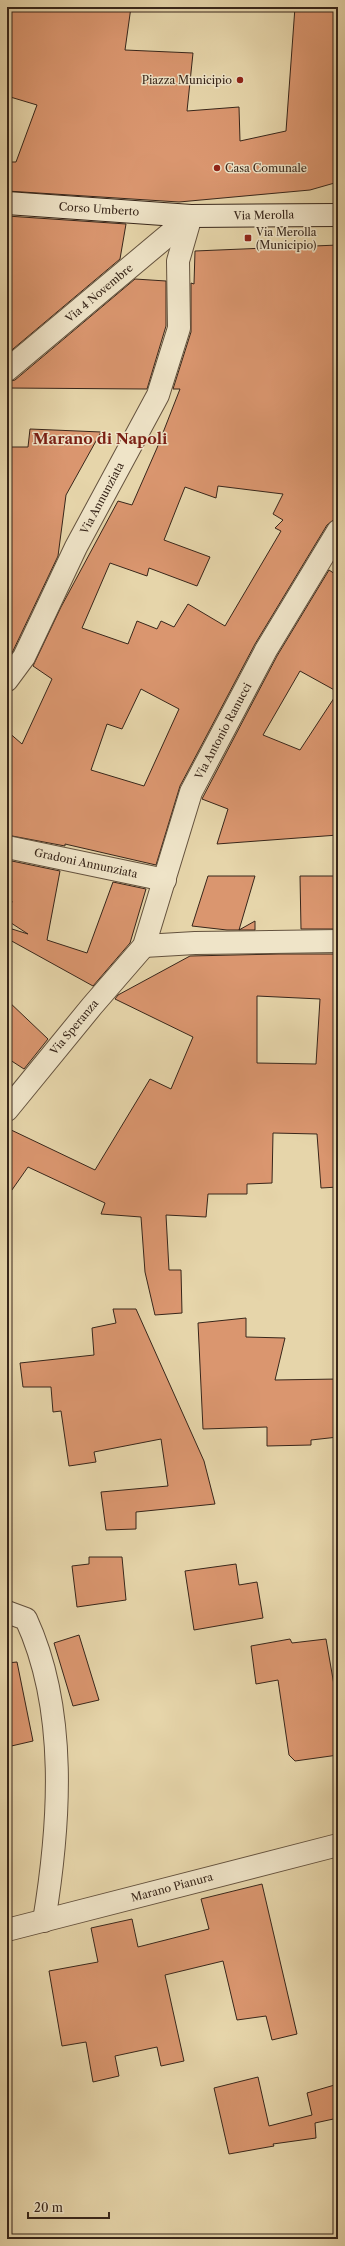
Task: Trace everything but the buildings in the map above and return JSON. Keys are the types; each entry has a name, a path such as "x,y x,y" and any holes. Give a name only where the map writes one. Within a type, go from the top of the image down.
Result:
{"street":[{"name":"Corso Umberto","path":"7,203 191,216"},
{"path":"306,214 338,204"},
{"name":"Via Merolla","path":"191,216 306,214 338,215"},
{"name":"Via 4 Novembre","path":"7,370 191,216"},
{"name":"Via Annunziata","path":"7,680 24,657 76,547 158,395 179,328 178,261 191,216"},
{"name":"Via Antonio Ranucci","path":"144,946 191,792 266,650 338,531"},
{"name":"Gradoni Annunziata","path":"7,847 165,880"},
{"path":"144,946 195,943 338,942"},
{"name":"Via Speranza","path":"7,1110 92,1006 144,946"},
{"path":"7,1612 26,1619 33,1636 52,1708 57,1775 52,1872 44,1921"},
{"name":"Marano Pianura","path":"7,1930 338,1845"}],"place":[{"name":"Piazza Municipio","path":"240,80"},
{"name":"Casa Comunale","path":"217,168"},
{"name":"Via Merolla (Municipio)","path":"248,238"}],"district":[{"name":"Marano di Napoli","path":"100,439"}]}
